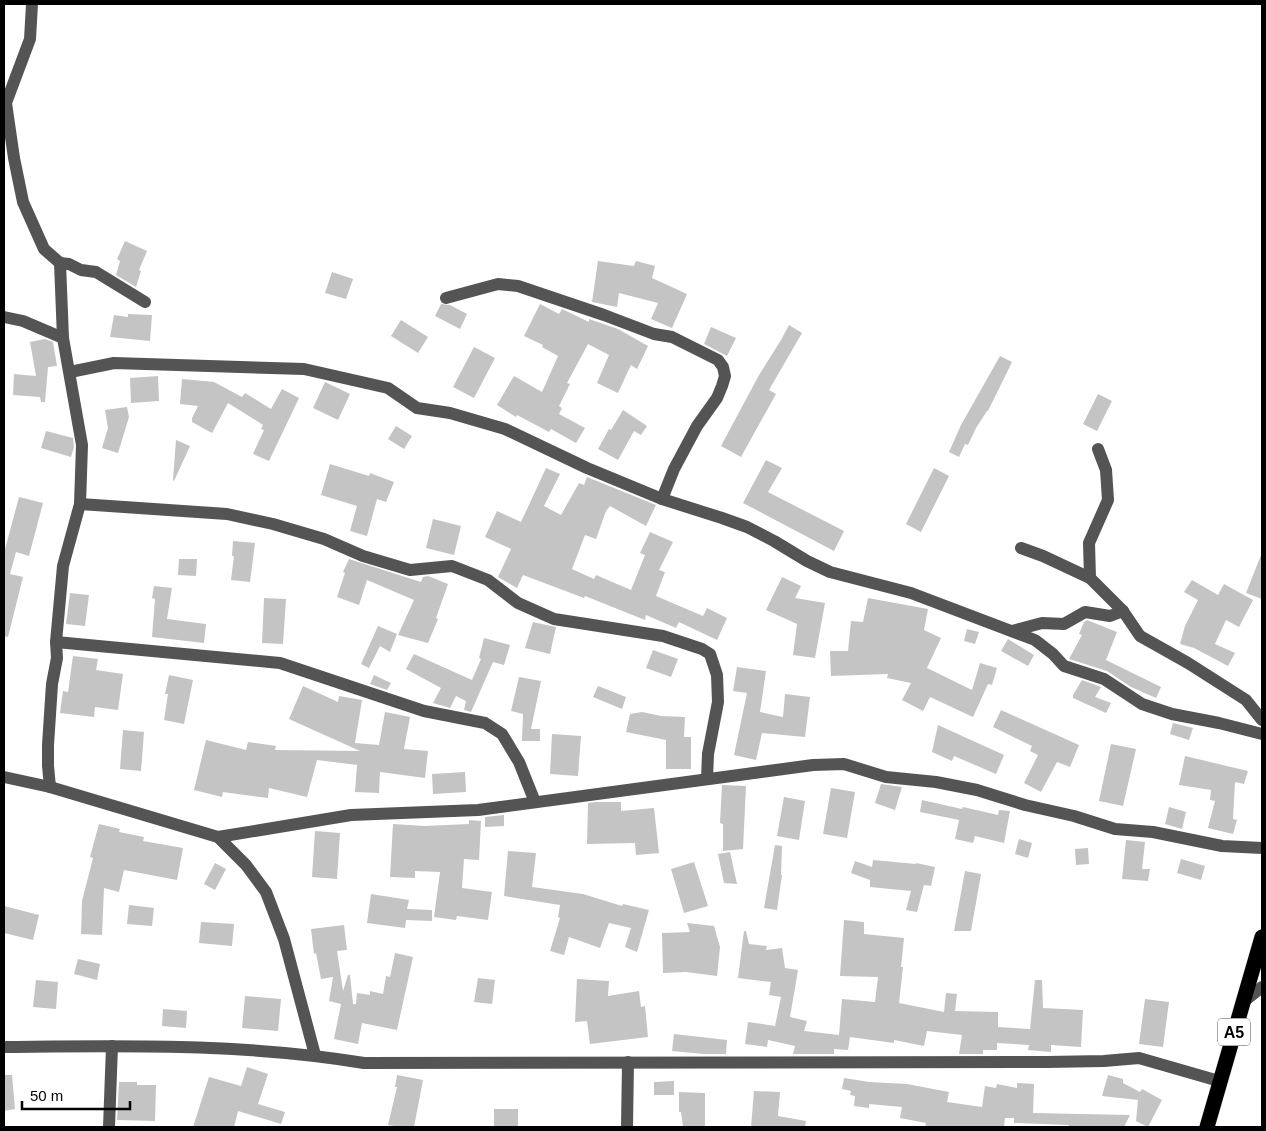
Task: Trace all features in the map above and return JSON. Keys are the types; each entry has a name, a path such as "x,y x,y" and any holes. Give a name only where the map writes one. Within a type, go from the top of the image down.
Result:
{"highway":[{"name":"A5","path":"1207,1127 1219,1080 1262,937"}],"street":[{"path":"32,4 30,39 5,104 23,202 44,249 60,263 69,264 81,270 96,272 146,302"},
{"path":"50,787 48,745 52,684 57,658 56,642 63,566 80,504 82,445 63,338 60,263"},
{"path":"446,298 498,284 518,286 654,334 672,337 718,360 723,367 725,376 720,392 697,426 674,469 662,499"},
{"path":"4,317 24,321 63,338"},
{"path":"70,372 114,363 304,369 388,388 417,408 450,414 505,429 587,468 662,499 747,528 830,572 912,593 1035,640 1053,654 1064,666 1104,680 1142,704 1172,714 1262,734"},
{"path":"1090,578 1089,543 1108,500 1106,470 1098,449"},
{"path":"80,504 227,514 273,524 324,539 363,556 410,570 452,566 488,580 518,603 554,619 663,636 702,649 710,654 715,665 718,684 718,702 708,754 707,779"},
{"path":"1021,548 1090,578 1123,611 1140,636 1188,663 1246,700 1262,720"},
{"path":"1012,631 1042,623 1064,624 1084,612 1110,616 1123,611"},
{"path":"56,642 280,663 424,711 484,723 502,734 519,762 536,802"},
{"path":"4,777 50,787 218,836 351,814 478,810 813,765 844,764 886,777 936,782 977,790 1115,829 1153,832 1222,846 1262,848"},
{"path":"218,836 246,866 266,892 284,940 315,1055"},
{"path":"1243,1002 1262,987"},
{"path":"109,1127 112,1046"},
{"path":"4,1047 112,1046 272,1051 315,1055 364,1063 1029,1062 1104,1061 1138,1058 1219,1080"},
{"path":"627,1127 628,1062"}],"building":[{"path":"125,241 147,251 139,270 141,271 136,287 116,275 120,261 117,259"},
{"path":"598,261 634,266 636,261 655,266 652,278 687,294 672,328 651,319 658,303 619,293 617,307 592,302"},
{"path":"332,272 353,279 346,299 325,293"},
{"path":"441,304 450,305 467,314 460,329 435,316"},
{"path":"540,304 559,314 562,309 589,322 589,319 618,329 648,346 637,369 631,365 618,393 597,383 609,355 588,344 567,383 570,384 559,406 562,408 559,414 585,428 576,443 551,429 549,432 517,415 516,417 497,405 514,376 542,392 558,356 542,347 543,345 524,336"},
{"path":"128,314 152,315 150,341 110,337 114,315 128,317"},
{"path":"401,320 428,337 418,353 391,336"},
{"path":"789,325 802,333 769,390 776,394 741,457 721,446 759,375"},
{"path":"711,327 736,338 727,356 704,344"},
{"path":"45,339 53,342 57,366 48,367 45,402 41,402 40,397 13,395 14,374 36,376 30,342"},
{"path":"474,347 495,358 474,398 453,387"},
{"path":"1000,356 1012,362 988,411 976,428 968,445 965,444 959,457 949,452 961,425"},
{"path":"158,376 159,401 131,403 130,378"},
{"path":"182,379 214,382 242,397 245,393 271,409 282,389 299,398 269,461 253,454 264,430 261,429 263,425 228,403 212,433 192,422 198,406 180,404"},
{"path":"325,382 350,394 338,420 313,408"},
{"path":"1098,394 1112,401 1097,431 1083,424"},
{"path":"127,407 129,417 118,453 102,448 108,428 105,410"},
{"path":"623,410 647,426 641,435 634,431 618,460 598,449 609,429 611,430"},
{"path":"396,426 412,436 404,449 388,439"},
{"path":"46,431 73,438 74,447 71,457 41,448"},
{"path":"176,440 190,446 174,481 173,480"},
{"path":"766,460 782,468 768,492 844,531 834,551 743,503"},
{"path":"330,464 369,476 370,473 394,482 386,502 377,499 367,536 350,531 357,506 321,495"},
{"path":"546,468 560,474 544,506 561,515 579,483 584,485 587,477 656,505 646,526 610,506 606,511 596,539 585,535 572,569 594,579 596,575 631,590 645,555 640,553 650,532 673,542 659,570 665,572 656,596 703,616 707,608 727,618 717,640 679,622 676,628 646,615 645,620 585,596 584,598 523,575 517,588 498,577 511,549 485,537 497,511 521,522"},
{"path":"934,468 949,476 921,532 906,524"},
{"path":"19,497 43,503 29,556 16,552 10,574 23,577 8,637 4,636 4,553"},
{"path":"433,519 461,526 454,555 426,548"},
{"path":"233,541 255,543 250,582 231,580 234,556 232,556"},
{"path":"1262,555 1262,599 1246,593"},
{"path":"179,559 197,559 196,576 178,575"},
{"path":"349,559 421,582 423,577 428,576 448,584 436,618 438,619 428,643 398,635 414,600 367,580 359,605 337,597 345,573 343,572"},
{"path":"782,577 801,586 795,598 825,603 815,658 793,655 797,624 766,610"},
{"path":"1192,580 1218,595 1224,584 1253,600 1239,627 1226,620 1215,644 1235,653 1228,666 1194,648 1180,644 1185,626 1198,600 1184,592"},
{"path":"154,586 172,588 167,619 206,624 204,643 152,637 155,599 152,598"},
{"path":"70,593 89,595 85,626 66,624"},
{"path":"264,598 286,599 283,644 262,643"},
{"path":"868,598 928,609 924,630 941,638 927,668 972,690 980,663 997,668 992,685 988,684 973,717 930,697 923,711 902,700 911,683 887,678 888,674 831,676 830,651 848,651 851,621 863,622"},
{"path":"1087,620 1117,632 1106,660 1161,687 1156,698 1131,687 1107,671 1069,659 1082,635 1079,634 1084,622"},
{"path":"533,622 556,627 550,654 525,648"},
{"path":"378,626 397,634 390,652 380,646 369,668 361,664"},
{"path":"967,629 979,632 975,644 964,641"},
{"path":"484,638 510,645 504,665 493,662 471,712 464,710 466,701 456,696 450,708 433,703 441,688 406,669 414,654 472,680 481,659 479,658"},
{"path":"1008,639 1034,655 1028,666 1001,651"},
{"path":"653,650 678,659 671,677 646,668"},
{"path":"73,656 98,659 96,670 123,674 118,710 95,707 94,717 60,713 63,691 68,692"},
{"path":"737,667 766,671 760,712 783,717 785,694 810,697 805,737 762,733 756,760 734,755 747,693 733,691"},
{"path":"169,675 193,680 184,724 164,720 168,694 165,694"},
{"path":"374,675 391,683 387,690 370,684"},
{"path":"519,677 541,681 531,729 540,729 540,741 522,741 523,714 511,711"},
{"path":"1082,680 1101,687 1095,697 1111,703 1106,713 1073,698"},
{"path":"303,686 338,702 339,696 362,700 355,743 379,745 385,712 410,717 404,749 428,751 425,778 380,772 379,793 355,792 357,765 317,760 307,797 269,788 268,798 223,792 222,797 194,790 206,740 246,750 248,742 276,746 275,750 360,751 289,719"},
{"path":"598,686 626,697 622,709 593,697"},
{"path":"1001,710 1079,745 1070,767 1057,762 1041,792 1024,783 1038,755 1030,751 1032,746 993,727"},
{"path":"642,712 661,716 685,717 684,737 691,737 691,769 666,769 666,740 626,732 630,714"},
{"path":"1173,723 1193,728 1189,740 1170,734"},
{"path":"938,725 1004,755 996,774 954,756 952,761 932,752"},
{"path":"123,730 144,732 141,771 120,769"},
{"path":"552,734 581,736 578,776 550,774"},
{"path":"1111,744 1136,749 1123,806 1099,801"},
{"path":"1185,756 1248,771 1244,784 1235,782 1233,819 1237,820 1233,834 1208,828 1215,801 1210,800 1211,790 1179,785"},
{"path":"465,772 466,792 433,794 432,774"},
{"path":"881,784 902,787 895,810 875,803"},
{"path":"722,785 746,786 743,849 723,851 723,824 720,823"},
{"path":"831,788 855,792 847,838 823,834"},
{"path":"784,797 805,801 799,840 777,836"},
{"path":"922,800 998,815 999,810 1010,811 1004,843 975,836 973,843 955,839 959,820 920,812"},
{"path":"621,802 621,811 654,808 659,853 636,855 635,843 587,844 588,803"},
{"path":"1169,807 1186,812 1182,829 1165,824"},
{"path":"504,815 504,826 485,827 485,817"},
{"path":"469,820 481,821 479,860 464,859 462,888 492,892 488,920 457,916 456,920 434,917 440,872 415,871 415,878 390,877 393,824 424,826 469,824"},
{"path":"99,824 120,829 119,832 144,837 143,841 183,848 177,880 124,870 119,892 104,888 102,935 81,934 82,901 93,858 90,857"},
{"path":"315,831 340,833 337,879 312,877"},
{"path":"1019,839 1032,843 1028,858 1015,854"},
{"path":"1126,840 1145,842 1142,869 1150,869 1148,881 1122,879"},
{"path":"775,845 782,846 782,875 777,910 764,908"},
{"path":"1088,848 1089,864 1076,865 1075,849"},
{"path":"508,851 536,853 532,887 583,894 622,906 623,904 649,910 637,952 625,947 631,928 609,923 600,948 569,937 564,955 550,951 560,918 558,917 560,905 504,896"},
{"path":"730,852 737,884 724,883 718,854"},
{"path":"1181,859 1205,866 1201,880 1177,873"},
{"path":"873,860 916,863 935,867 931,886 924,885 917,912 906,910 911,891 870,887 870,880 851,873 855,861 872,867"},
{"path":"694,862 708,906 684,913 671,869"},
{"path":"215,863 226,869 215,890 204,884"},
{"path":"965,871 981,874 971,931 954,931"},
{"path":"371,894 409,900 407,909 432,910 432,921 406,920 405,928 367,923"},
{"path":"129,905 154,908 152,926 127,924"},
{"path":"4,906 39,915 33,940 4,933"},
{"path":"844,920 864,922 864,934 904,938 899,1003 944,1012 946,993 957,994 955,1011 998,1012 998,1027 1030,1029 1035,980 1042,980 1043,1008 1083,1010 1081,1047 1051,1045 1051,1052 1028,1050 1029,1045 997,1043 997,1050 983,1050 983,1054 959,1054 962,1035 927,1031 924,1046 894,1040 894,1043 850,1037 848,1050 834,1049 834,1054 793,1054 795,1046 768,1040 767,1047 745,1044 748,1022 775,1026 781,997 769,995 771,982 738,978 744,931 746,931 749,944 767,946 766,950 782,948 785,968 798,970 790,1017 807,1021 804,1031 839,1035 842,999 875,1002 878,977 840,976"},
{"path":"201,922 234,924 232,946 199,943"},
{"path":"687,923 714,926 720,947 717,976 686,972 663,973 662,933 690,932"},
{"path":"344,925 347,950 337,951 343,991 348,975 350,975 353,1004 356,1004 357,993 370,995 370,991 383,994 386,976 390,977 395,953 413,957 397,1030 362,1023 358,1044 334,1039 341,1004 329,1001 333,977 321,979 316,953 314,954 311,929"},
{"path":"78,959 100,964 97,980 74,974"},
{"path":"478,978 495,980 492,1004 474,1002"},
{"path":"577,979 609,981 608,996 639,991 641,1007 645,1006 648,1037 590,1044 587,1021 575,1022"},
{"path":"36,980 58,982 56,1009 33,1007"},
{"path":"245,996 281,999 278,1031 242,1028"},
{"path":"1145,999 1169,1002 1163,1047 1139,1044"},
{"path":"163,1009 187,1011 186,1028 162,1026"},
{"path":"674,1034 727,1040 726,1054 672,1051"},
{"path":"247,1067 268,1074 258,1104 285,1112 281,1124 238,1111 234,1127 193,1127 209,1077 241,1086"},
{"path":"4,1075 12,1075 15,1109 4,1111"},
{"path":"397,1075 423,1080 414,1127 388,1125 397,1087 395,1087"},
{"path":"1108,1075 1123,1079 1123,1083 1140,1092 1142,1089 1162,1100 1148,1127 1136,1121 1138,1100 1102,1096"},
{"path":"844,1078 869,1082 907,1084 949,1092 947,1102 982,1107 985,1086 996,1088 997,1084 1017,1088 1017,1083 1034,1084 1033,1113 1130,1115 1124,1127 1068,1127 1069,1125 1014,1123 1014,1118 1005,1118 1004,1127 925,1127 926,1123 900,1118 902,1107 869,1104 869,1108 854,1106 855,1096 850,1095 851,1091 842,1089"},
{"path":"674,1081 674,1095 654,1095 654,1082"},
{"path":"119,1082 137,1082 137,1085 156,1085 155,1121 117,1120"},
{"path":"754,1091 780,1092 778,1116 806,1121 805,1127 751,1127"},
{"path":"679,1092 705,1093 705,1127 683,1127 681,1112 679,1112"},
{"path":"494,1109 518,1109 518,1127 494,1127"}]}
